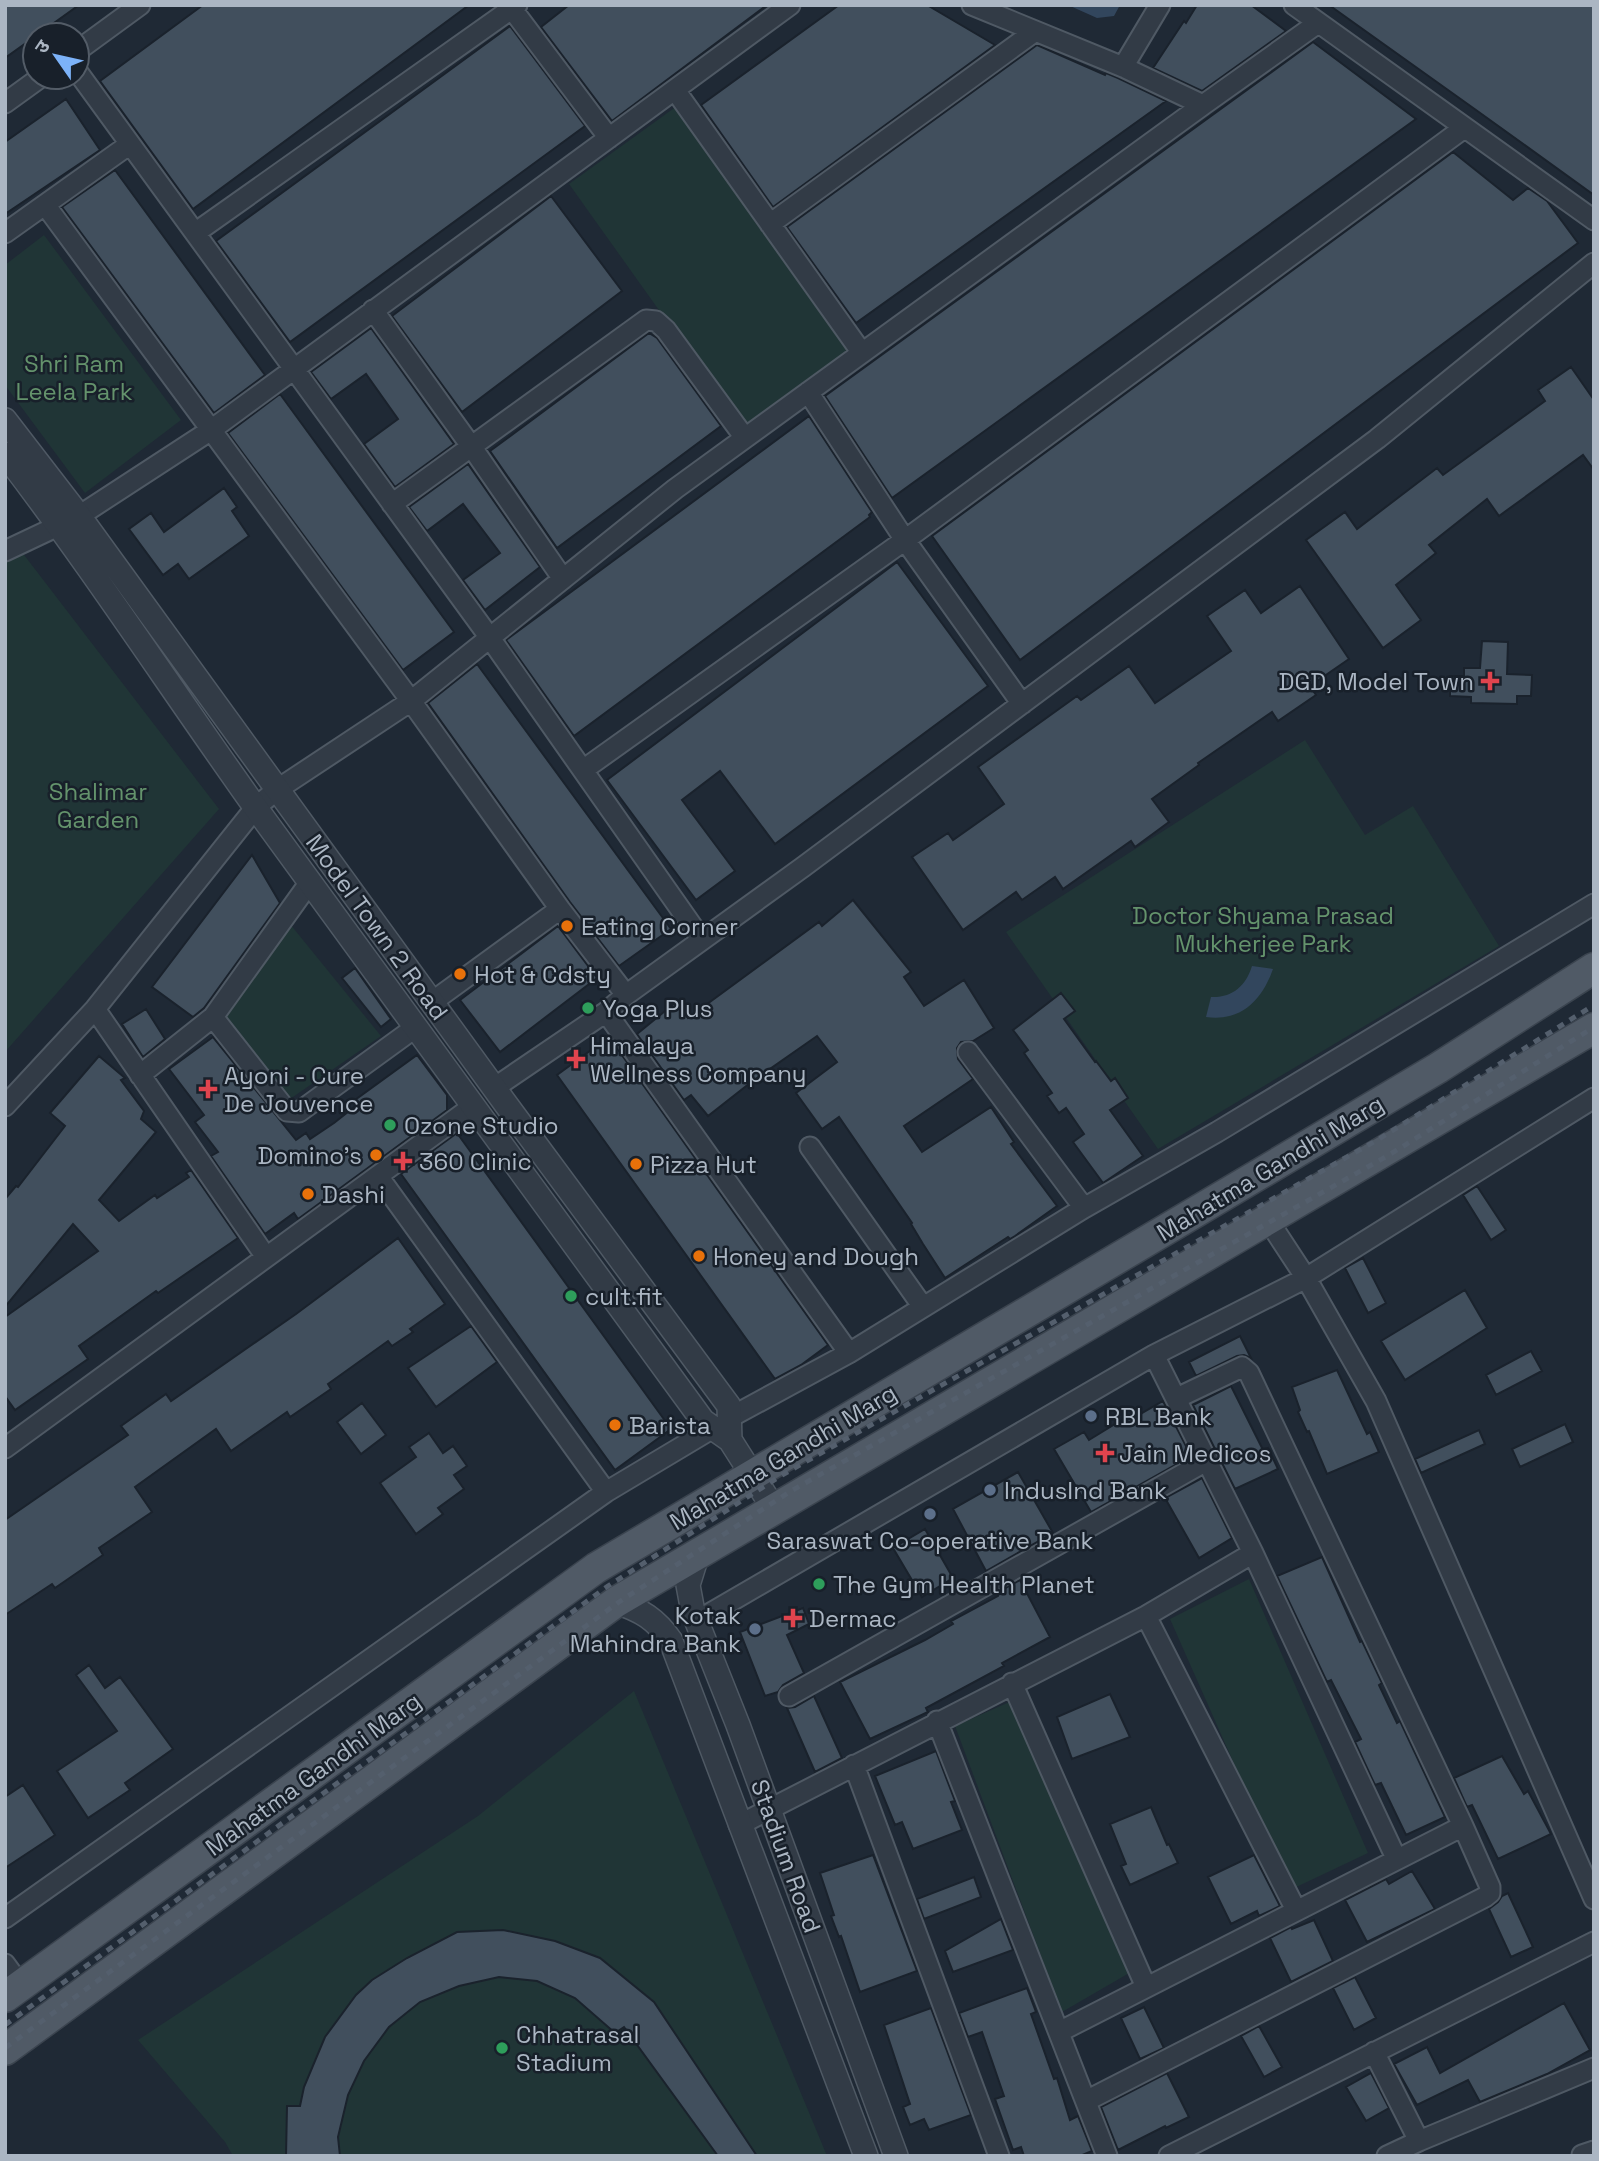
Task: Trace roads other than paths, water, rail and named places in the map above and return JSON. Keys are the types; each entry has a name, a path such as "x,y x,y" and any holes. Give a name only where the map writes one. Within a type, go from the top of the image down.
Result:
{"main road":[{"name":"Mahatma Gandhi Marg","path":"10,1982 596,1568 1426,1074 1594,968"},
{"name":"Mahatma Gandhi Marg","path":"5,2050 616,1602 1594,1028"}],"street":[{"path":"91,41 140,5"},
{"path":"5,551 70,521 211,429 790,5"},
{"path":"972,5 1123,67 1203,105"},
{"path":"1123,67 1160,5"},
{"path":"1294,5 1594,220"},
{"path":"195,233 513,7 609,138"},
{"path":"5,1106 94,1009 256,807 278,789 411,701 675,489 1318,23"},
{"path":"770,224 1034,32"},
{"path":"91,90 490,638 702,940"},
{"path":"675,90 862,353"},
{"path":"5,103 22,91"},
{"path":"583,770 905,540 1464,128"},
{"path":"5,233 130,144"},
{"path":"46,205 411,701 560,909 626,995"},
{"path":"494,1088 606,1012 1377,439 1594,263"},
{"path":"373,310 563,579"},
{"path":"392,504 646,320 656,321 666,330 745,438"},
{"path":"808,392 905,540 1022,704"},
{"name":"Model Town 2 Road","path":"5,420 70,521 256,807 703,1421 727,1434 729,1406 278,789 70,521 5,454"},
{"path":"140,1074 213,1017 310,882"},
{"path":"5,1918 606,1492 727,1434 849,1353 1084,1208 1217,1132 1594,904"},
{"path":"432,1002 560,909"},
{"path":"94,1009 266,1257"},
{"path":"606,1012 849,1353"},
{"path":"213,1017 287,1111 299,1112 416,1027"},
{"path":"968,1052 1084,1208"},
{"path":"697,1622 1154,1355 1306,1278 1594,1098"},
{"path":"5,1448 472,1107"},
{"path":"810,1147 923,1307"},
{"path":"378,1176 606,1492"},
{"path":"1268,1220 1306,1278 1376,1401 1594,1899"},
{"path":"1154,1355 1253,1553 1396,1858"},
{"path":"1086,2101 1485,1898 1490,1893 1490,1887 1463,1826 1249,1373 1242,1367 1232,1370 1177,1398"},
{"path":"727,1434 774,1509"},
{"path":"789,1696 1208,1460"},
{"path":"739,1825 1146,1616 1253,1553"},
{"name":"Stadium Road","path":"697,1556 688,1585 690,1601 770,1810 896,2156"},
{"name":"Stadium Road","path":"616,1602 650,1616 671,1641 866,2156"},
{"path":"1146,1616 1296,1910"},
{"path":"1012,1683 1146,1987"},
{"path":"937,1721 1107,2156"},
{"path":"854,1765 999,2156"},
{"path":"1059,2032 1463,1826"},
{"path":"1169,2156 1594,1942"},
{"path":"1374,2052 1419,2141"},
{"path":"1388,2156 1594,2068"},
{"path":"1582,2155 1594,2151"}],"water":[{"path":"1068,5 1120,5 1114,16 1097,18"},
{"path":"1252,966 1273,969 1256,999 1240,1012 1230,1016 1206,1017 1211,997 1232,993 1242,985"}],"railway":[{"path":"5,2025 608,1586 782,1475 1379,1139 1594,1005"},
{"path":"5,2048 619,1602 791,1491 1389,1155 1594,1027"}],"place":[{"name":"DGD, Model Town","path":"1490,681"},
{"name":"Eating Corner","path":"567,926"},
{"name":"Hot & Cdsty","path":"460,974"},
{"name":"Yoga Plus","path":"588,1008"},
{"name":"Himalaya Wellness Company","path":"576,1059"},
{"name":"Ayoni - Cure De Jouvence","path":"208,1089"},
{"name":"Ozone Studio","path":"390,1125"},
{"name":"Domino's","path":"376,1155"},
{"name":"360 Clinic","path":"403,1161"},
{"name":"Pizza Hut","path":"636,1164"},
{"name":"Dashi","path":"308,1194"},
{"name":"Honey and Dough","path":"699,1256"},
{"name":"cult.fit","path":"571,1296"},
{"name":"RBL Bank","path":"1091,1416"},
{"name":"Barista","path":"615,1425"},
{"name":"Jain Medicos","path":"1105,1453"},
{"name":"IndusInd Bank","path":"990,1490"},
{"name":"Saraswat Co-operative Bank","path":"930,1514"},
{"name":"The Gym Health Planet","path":"819,1584"},
{"name":"Dermac","path":"793,1618"},
{"name":"Kotak Mahindra Bank","path":"755,1629"},
{"name":"Chhatrasal Stadium","path":"502,2048"}],"park label":[{"name":"Shri Ram Leela Park","path":"74,377"},
{"name":"Shalimar Garden","path":"98,805"},
{"name":"Doctor Shyama Prasad Mukherjee Park","path":"1263,929"}]}
